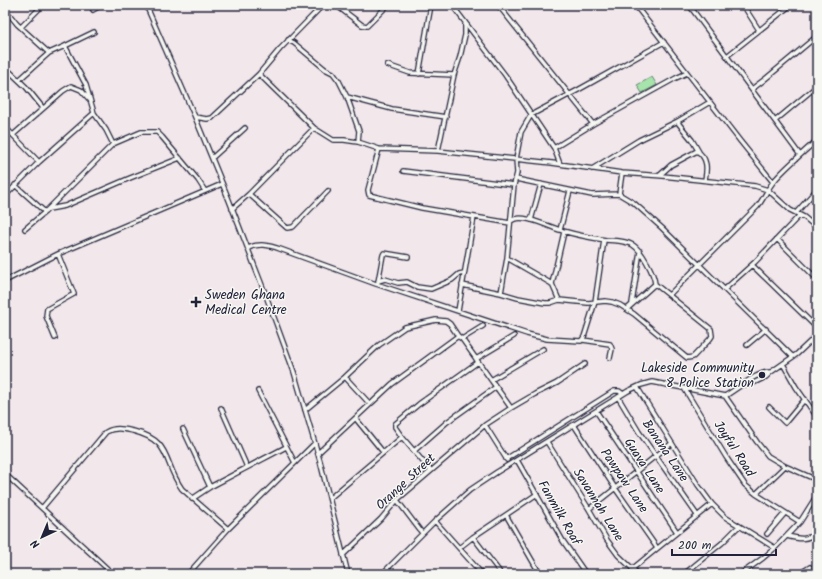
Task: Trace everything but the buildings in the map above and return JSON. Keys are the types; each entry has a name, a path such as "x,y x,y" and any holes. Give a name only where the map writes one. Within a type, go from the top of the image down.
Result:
{"street":[{"path":"21,27 43,5"},
{"path":"93,10 102,5"},
{"path":"146,5 212,158 248,248 294,372 318,453 348,574"},
{"path":"195,117 207,119 212,118 258,74 288,40 323,5"},
{"path":"336,5 362,25 368,26 388,5"},
{"path":"419,74 430,5"},
{"path":"452,5 505,75 554,148 560,164"},
{"path":"498,5 593,124"},
{"path":"635,5 773,182"},
{"path":"689,5 800,155"},
{"path":"743,5 759,30"},
{"path":"727,56 791,5"},
{"path":"5,9 21,27 49,53"},
{"path":"438,151 454,75 465,35 465,24"},
{"path":"19,80 49,53 94,32"},
{"path":"752,89 816,38"},
{"path":"288,40 294,43 325,69 333,73 339,81 347,97 359,131 358,142"},
{"path":"501,292 507,258 514,185 516,179 516,159 521,132 531,115 627,64 664,42"},
{"path":"65,46 86,85 94,113 106,130 113,144"},
{"path":"387,65 400,70 419,74 454,75"},
{"path":"5,67 19,80 43,108"},
{"path":"554,148 593,124 687,73"},
{"path":"258,74 314,128 333,140 358,142 379,150 438,151 560,164 622,173 660,175 756,186 768,190 790,210 809,221 817,228"},
{"path":"13,135 63,91 71,86 81,90 90,100"},
{"path":"775,121 817,86"},
{"path":"347,97 392,109 446,117"},
{"path":"592,169 638,140 678,121 710,102"},
{"path":"5,196 39,162 94,113"},
{"path":"678,121 678,124 692,140 706,161 705,180"},
{"path":"5,127 39,162"},
{"path":"212,158 245,128"},
{"path":"232,209 249,194 314,128"},
{"path":"24,228 47,211 113,144 141,132 157,132 180,158 205,191"},
{"path":"669,295 757,207 773,182 817,140"},
{"path":"379,150 368,190 369,195 422,208 474,217 511,222 517,218 531,220 562,231 604,240 629,243 640,251 655,279 655,284 710,329 712,333 710,339 693,357 687,358 627,309 612,302 558,300 545,303 518,298 501,292 462,285"},
{"path":"660,175 671,165 695,151 699,152"},
{"path":"47,211 65,206 180,158"},
{"path":"403,171 514,185"},
{"path":"619,194 622,173"},
{"path":"516,179 592,195 619,194 634,202 725,289 793,357"},
{"path":"5,281 58,254 222,184"},
{"path":"531,220 541,184"},
{"path":"15,185 47,211"},
{"path":"725,289 778,240 817,189"},
{"path":"249,194 287,228 290,228 293,227 328,191"},
{"path":"558,300 552,284 570,191"},
{"path":"458,311 474,217"},
{"path":"583,340 595,302 604,240"},
{"path":"778,240 817,280"},
{"path":"248,248 259,245 280,248 458,311 548,339 583,340 610,344 612,349 610,358"},
{"path":"632,303 640,251"},
{"path":"377,283 384,253 408,257"},
{"path":"55,338 46,316 47,309 74,294 58,254"},
{"path":"507,258 552,284"},
{"path":"752,265 817,328"},
{"path":"377,283 385,279 398,283 407,282 417,287 431,289 452,280 459,274 464,273"},
{"path":"627,309 655,284"},
{"path":"305,410 345,377 379,345 405,327 436,320 446,321 450,324 510,408"},
{"path":"462,339 483,326"},
{"path":"747,345 766,329"},
{"path":"382,574 434,521 470,490 623,394 652,382 725,396 744,384 749,385 766,377 793,357 817,335"},
{"path":"318,453 392,384 458,336"},
{"path":"431,471 402,437 395,427 395,424 477,361 514,336"},
{"path":"491,380 543,349"},
{"name":"Orange Street","path":"343,555 397,500 485,425 510,408 557,383 585,364"},
{"path":"783,364 817,417"},
{"path":"345,377 370,404"},
{"path":"414,451 447,422 496,387"},
{"path":"637,387 698,485 712,504 725,517 775,548"},
{"name":"Joyful Road","path":"684,388 739,478 745,485 756,494 800,522"},
{"path":"506,459 614,391 619,390 623,394"},
{"path":"258,391 294,463"},
{"path":"725,396 762,450 785,466 817,480"},
{"name":"Banana Lane","path":"618,397 656,456 697,515"},
{"path":"769,406 785,423 805,399"},
{"path":"221,408 247,467"},
{"name":"Guava Lane","path":"596,411 677,532"},
{"path":"356,419 383,452"},
{"path":"485,425 510,464"},
{"name":"Pawpaw Lane","path":"574,425 615,488 657,548"},
{"path":"42,508 106,432 117,428 136,432 159,443 163,449 176,482 192,499 228,529"},
{"path":"182,429 210,487"},
{"path":"330,498 402,437"},
{"name":"Savannah Lane","path":"547,442 589,508 607,540 618,555 638,574"},
{"path":"188,574 228,529 315,443"},
{"path":"589,508 672,443"},
{"path":"192,499 210,487 286,447"},
{"name":"Fanmilk Roaf","path":"518,460 563,541 586,574"},
{"path":"756,494 785,466"},
{"path":"5,474 113,574"},
{"path":"459,548 537,494"},
{"path":"741,574 763,558 787,536 800,522 817,495"},
{"path":"397,500 422,533"},
{"path":"632,569 712,504"},
{"path":"767,534 785,513"},
{"path":"506,515 540,574"},
{"path":"434,521 482,574"},
{"path":"684,574 731,535 739,526"},
{"path":"787,536 806,539 817,532"},
{"path":"473,537 499,571"},
{"path":"799,574 810,567"}],"green space":[{"path":"652,77 657,85 642,93 637,85"}],"place":[{"name":"Sweden Ghana Medical Centre","path":"196,302"},
{"name":"Lakeside Community 8 Police Station","path":"762,375"}]}
